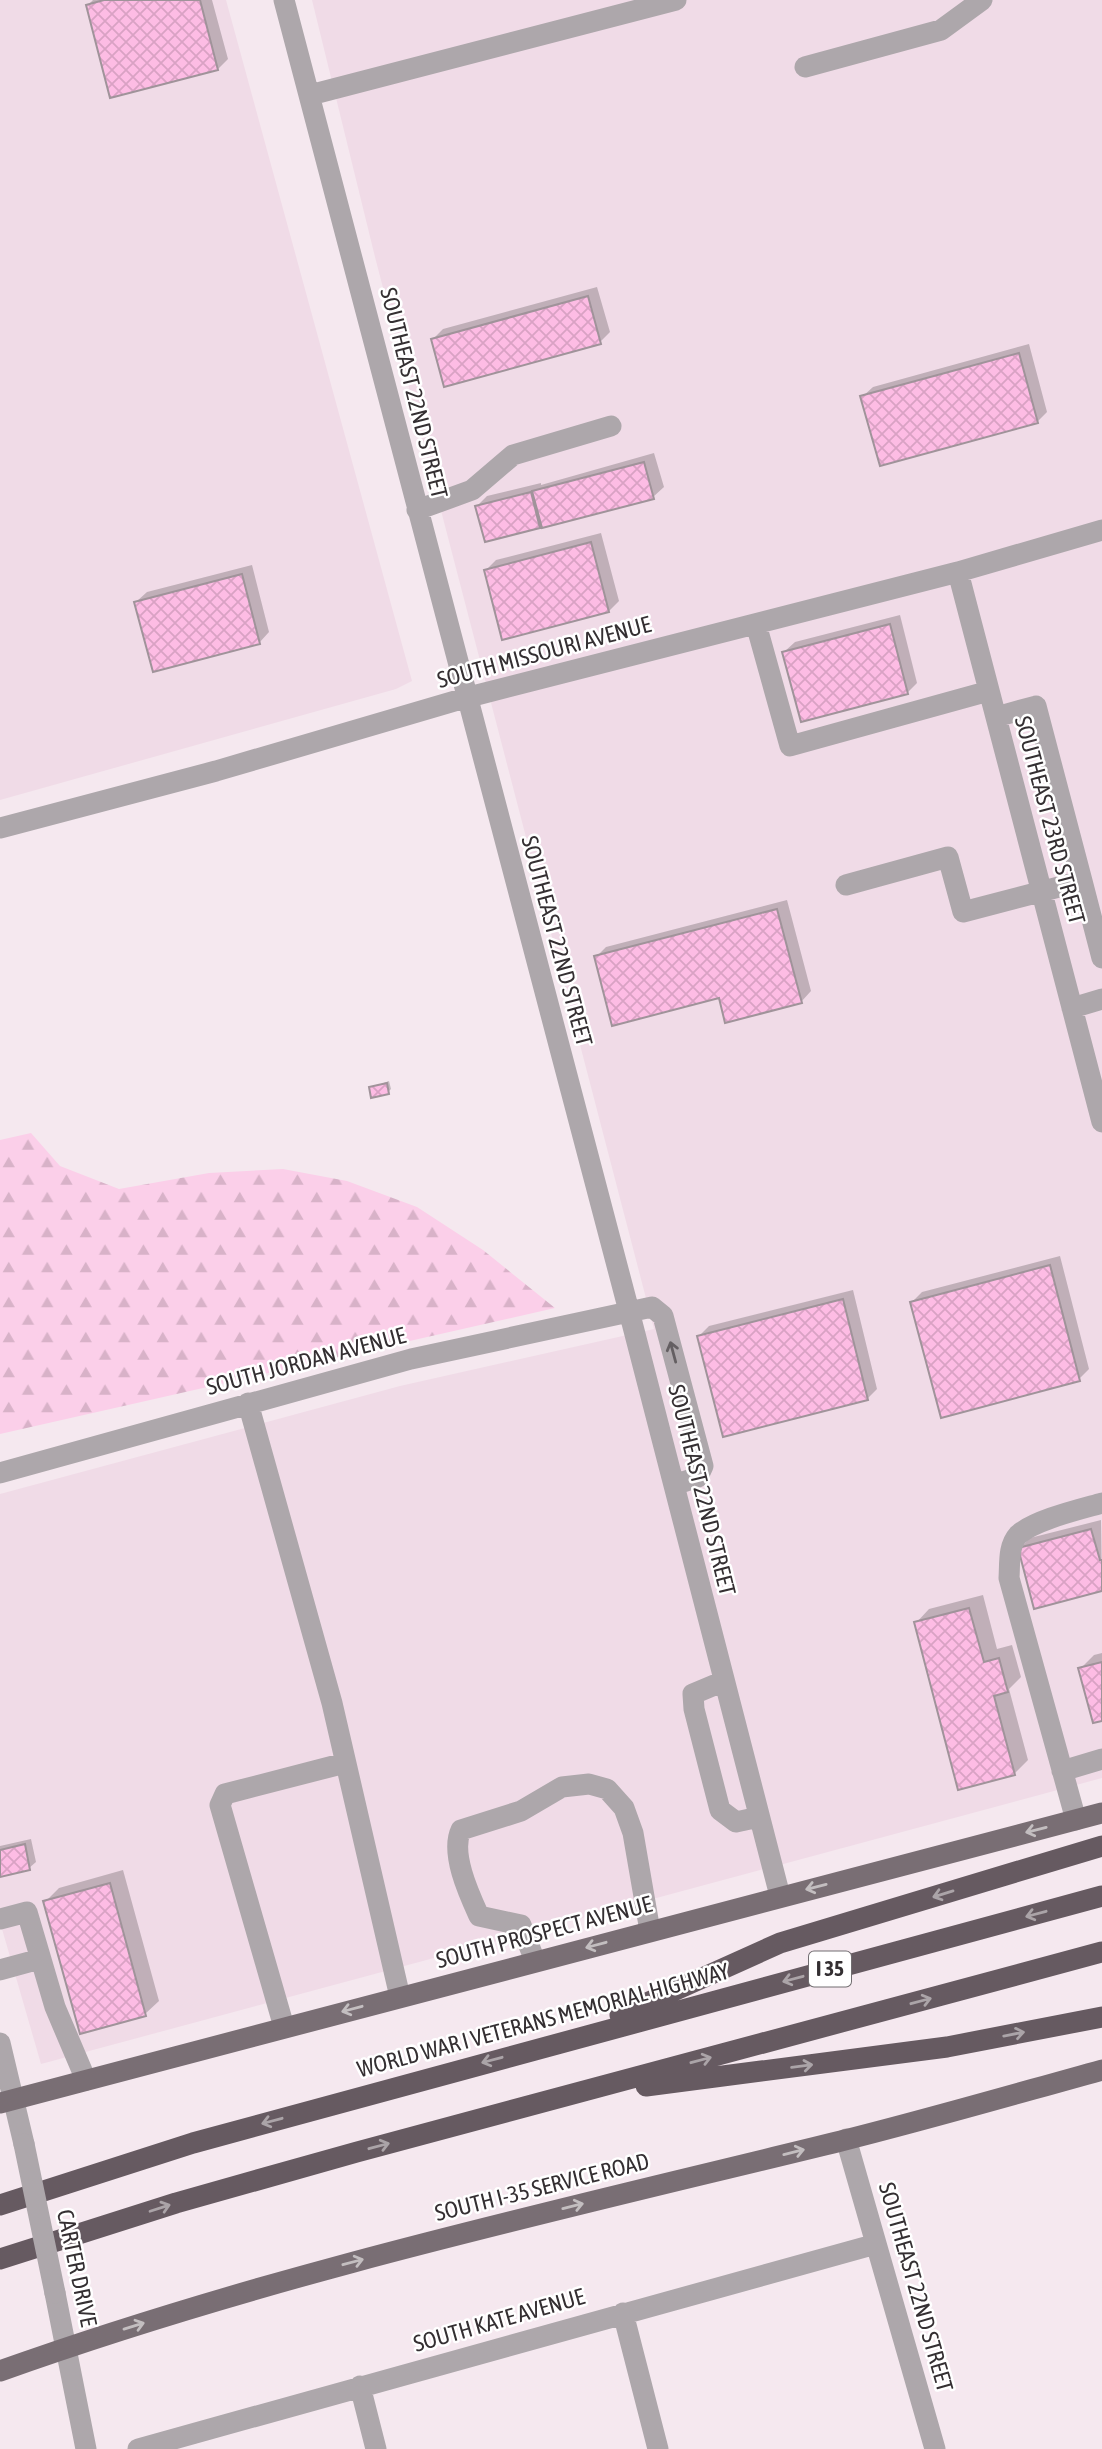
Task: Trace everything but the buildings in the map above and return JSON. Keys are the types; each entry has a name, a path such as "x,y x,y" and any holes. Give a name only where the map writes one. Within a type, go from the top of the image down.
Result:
{"highway":[{"path":"557,2042 780,1943 1102,1846"},
{"name":"WORLD WAR I VETERANS MEMORIAL HIGHWAY","path":"0,2205 193,2143 1102,1896"},
{"name":"I 35","path":"0,2259 176,2203 1102,1951"},
{"path":"564,2097 947,2047 1102,2017"}],"main road":[{"name":"SOUTH PROSPECT AVENUE","path":"7,2101 1102,1813"},
{"name":"SOUTH I-35 SERVICE ROAD","path":"0,2371 67,2347 370,2258 846,2139 1102,2070"}],"street":[{"name":"SOUTHEAST 22ND STREET","path":"284,0 780,1896"},
{"path":"310,96 676,0"},
{"path":"805,67 941,30 982,0"},
{"path":"416,510 472,490 513,455 611,426"},
{"name":"SOUTH MISSOURI AVENUE","path":"0,828 229,767 465,698 958,572 1102,530"},
{"name":"SOUTHEAST 23RD STREET","path":"958,572 1072,1008 1094,1060 1102,1122"},
{"path":"756,624 790,746 989,691"},
{"path":"996,717 1036,706 1102,958"},
{"path":"846,885 948,858 963,912 1082,881"},
{"path":"1072,1008 1102,999"},
{"name":"SOUTH JORDAN AVENUE","path":"0,1472 411,1359 652,1307 663,1316 703,1466 698,1477 674,1485"},
{"path":"248,1403 329,1690 400,1997"},
{"path":"1076,1820 1009,1578 1011,1548 1019,1535 1052,1518 1102,1503"},
{"path":"724,1681 693,1693 694,1709 720,1810 736,1822 759,1817"},
{"path":"1062,1771 1102,1759"},
{"path":"284,2027 220,1805 225,1794 345,1762"},
{"path":"535,1961 521,1925 479,1916 457,1850 458,1837 461,1830 521,1811 562,1787 589,1784 607,1789 624,1808 634,1833 650,1931"},
{"path":"0,1919 27,1912 55,2007 86,2080"},
{"path":"0,1970 40,1959"},
{"name":"CARTER DRIVE","path":"0,2043 7,2101 24,2144 86,2449"},
{"name":"SOUTHEAST 22ND STREET","path":"846,2139 935,2449"},
{"name":"SOUTH KATE AVENUE","path":"138,2449 876,2244"},
{"path":"623,2313 658,2449"},
{"path":"360,2386 376,2449"}],"shaded area":[{"path":"0,0 226,0 412,681 396,689 0,800"},
{"path":"312,0 1102,0 1102,1778 41,2064 0,1922 0,1494 400,1386 654,1329 375,257"}],"green space":[{"path":"31,1133 60,1166 119,1189 209,1173 283,1169 347,1181 417,1207 483,1250 555,1308 0,1434 0,1140"}]}
